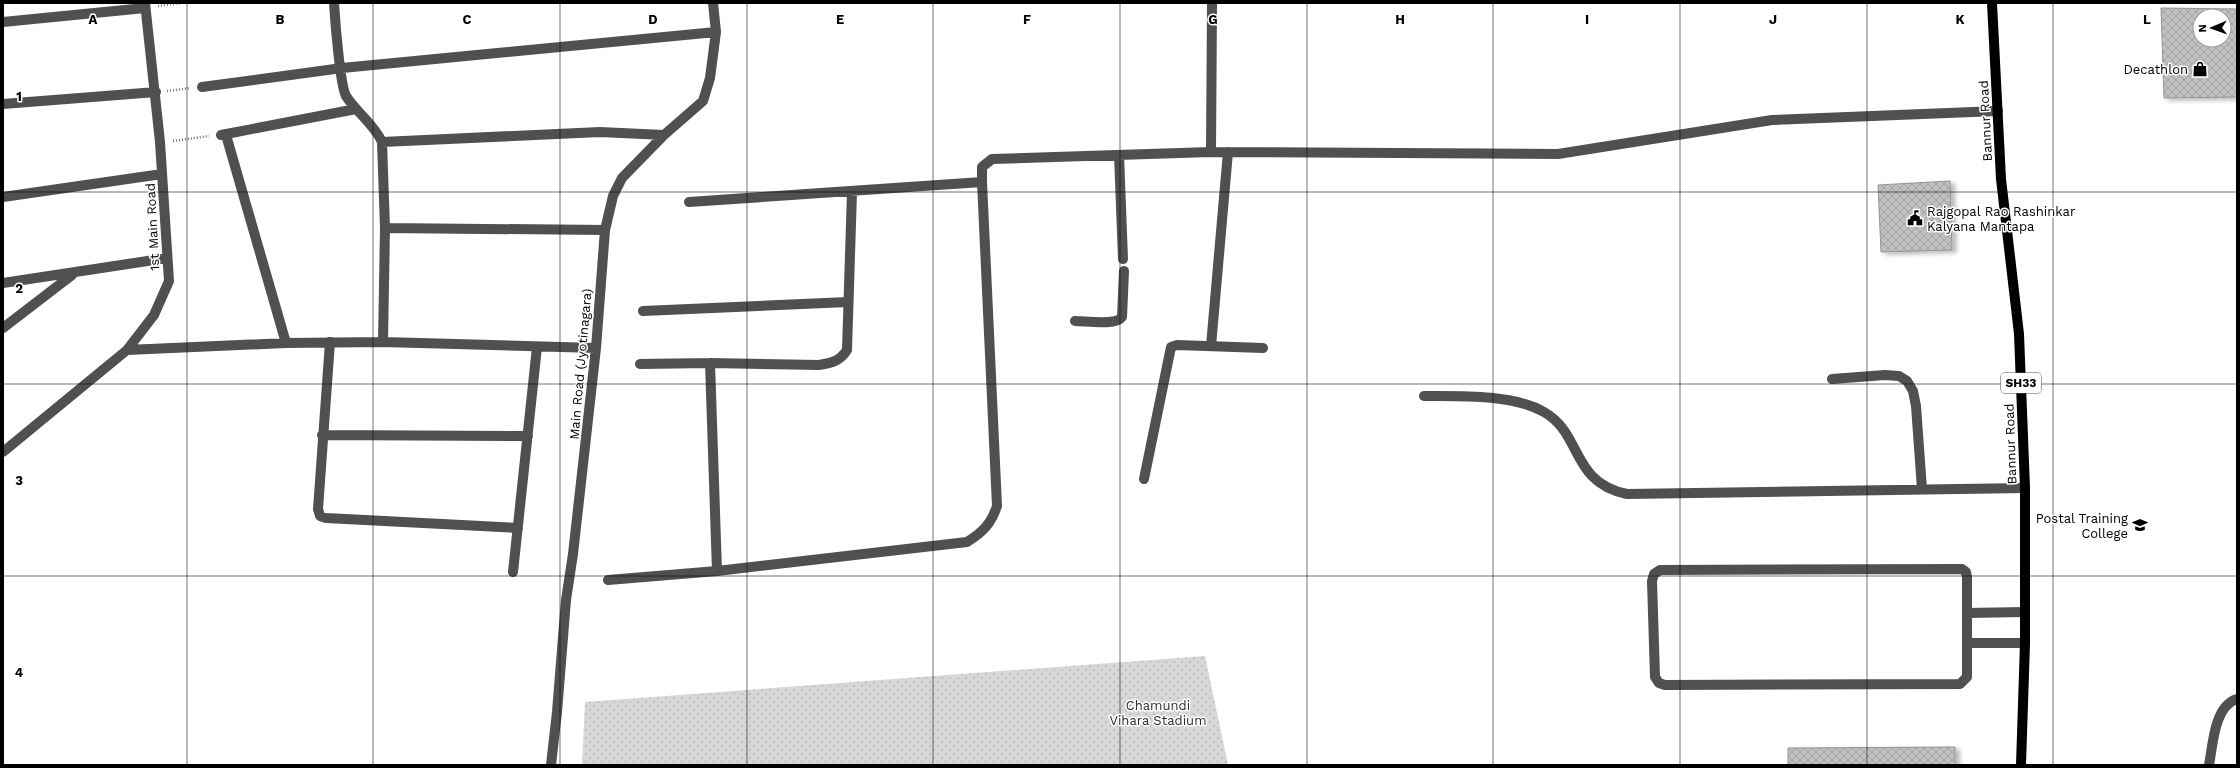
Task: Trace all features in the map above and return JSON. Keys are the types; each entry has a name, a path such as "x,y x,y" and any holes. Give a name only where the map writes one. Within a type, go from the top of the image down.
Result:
{"main road":[{"name":"Bannur Road","path":"1992,3 2001,179 2019,334 2025,488 2025,643 2021,765"}],"street":[{"path":"334,3 345,94 382,142 384,228 383,342"},
{"name":"Main Road (Jyotinagara)","path":"551,765 566,600 573,554 596,348 605,230 616,187 622,178 664,135 703,101 710,78 716,32 713,3"},
{"path":"1211,152 1212,3"},
{"path":"3,22 145,6"},
{"name":"1st Main Road","path":"3,452 127,350 157,308 169,280 156,92 145,6"},
{"path":"202,87 342,68 716,32"},
{"path":"3,104 156,92"},
{"path":"286,343 224,135 356,109"},
{"path":"608,580 717,571 967,542 982,533 991,523 997,506 982,182 982,167 992,159 1211,152 1558,154 1772,120 1998,111"},
{"path":"382,142 600,132 664,135"},
{"path":"1211,346 1228,152"},
{"path":"1119,154 1123,259"},
{"path":"3,197 162,174"},
{"path":"689,202 982,182"},
{"path":"640,364 710,363 819,365 834,363 842,358 847,350 852,192"},
{"path":"384,228 605,230"},
{"path":"3,283 74,274 167,258"},
{"path":"1075,321 1120,321 1122,318 1124,271"},
{"path":"3,328 74,274"},
{"path":"643,311 848,302"},
{"path":"330,342 322,435 318,509 320,516 326,518 518,528"},
{"path":"127,350 330,342 596,348"},
{"path":"1144,479 1169,350 1177,345 1263,348"},
{"path":"513,572 537,347"},
{"path":"710,363 717,571"},
{"path":"1832,379 1885,375 1899,376 1907,381 1914,391 1922,489"},
{"path":"1424,396 1473,395 1528,404 1545,412 1561,427 1594,480 1611,491 1627,494 2025,488"},
{"path":"322,435 528,436"},
{"path":"1962,569 1966,572 1967,577 1967,613 1967,677 1960,684 1665,685 1659,683 1654,670 1652,581 1654,574 1660,570 1962,569"},
{"path":"1967,613 2025,612"},
{"path":"1967,643 2025,643"},
{"path":"2209,765 2218,722 2226,706 2237,699"}],"path":[{"path":"145,6 180,3"},
{"path":"156,92 202,87"},
{"path":"160,142 224,135"}],"green space":[{"name":"Chamundi Vihara Stadium","path":"1205,656 1228,765 582,765 585,702"}],"building":[{"name":"Decathlon","path":"2161,8 2192,8 2192,48 2232,48 2232,9 2237,9 2237,97 2164,98"},
{"name":"Rajgopal Rao Rashinkar Kalyana Mantapa","path":"1950,181 1952,250 1881,252 1878,185"},
{"path":"1955,747 1955,765 1788,765 1788,748"}],"place":[{"name":"Decathlon","path":"2200,69"},
{"name":"Rajgopal Rao Rashinkar Kalyana Mantapa","path":"1915,218"},
{"name":"Postal Training College","path":"2140,525"}]}
